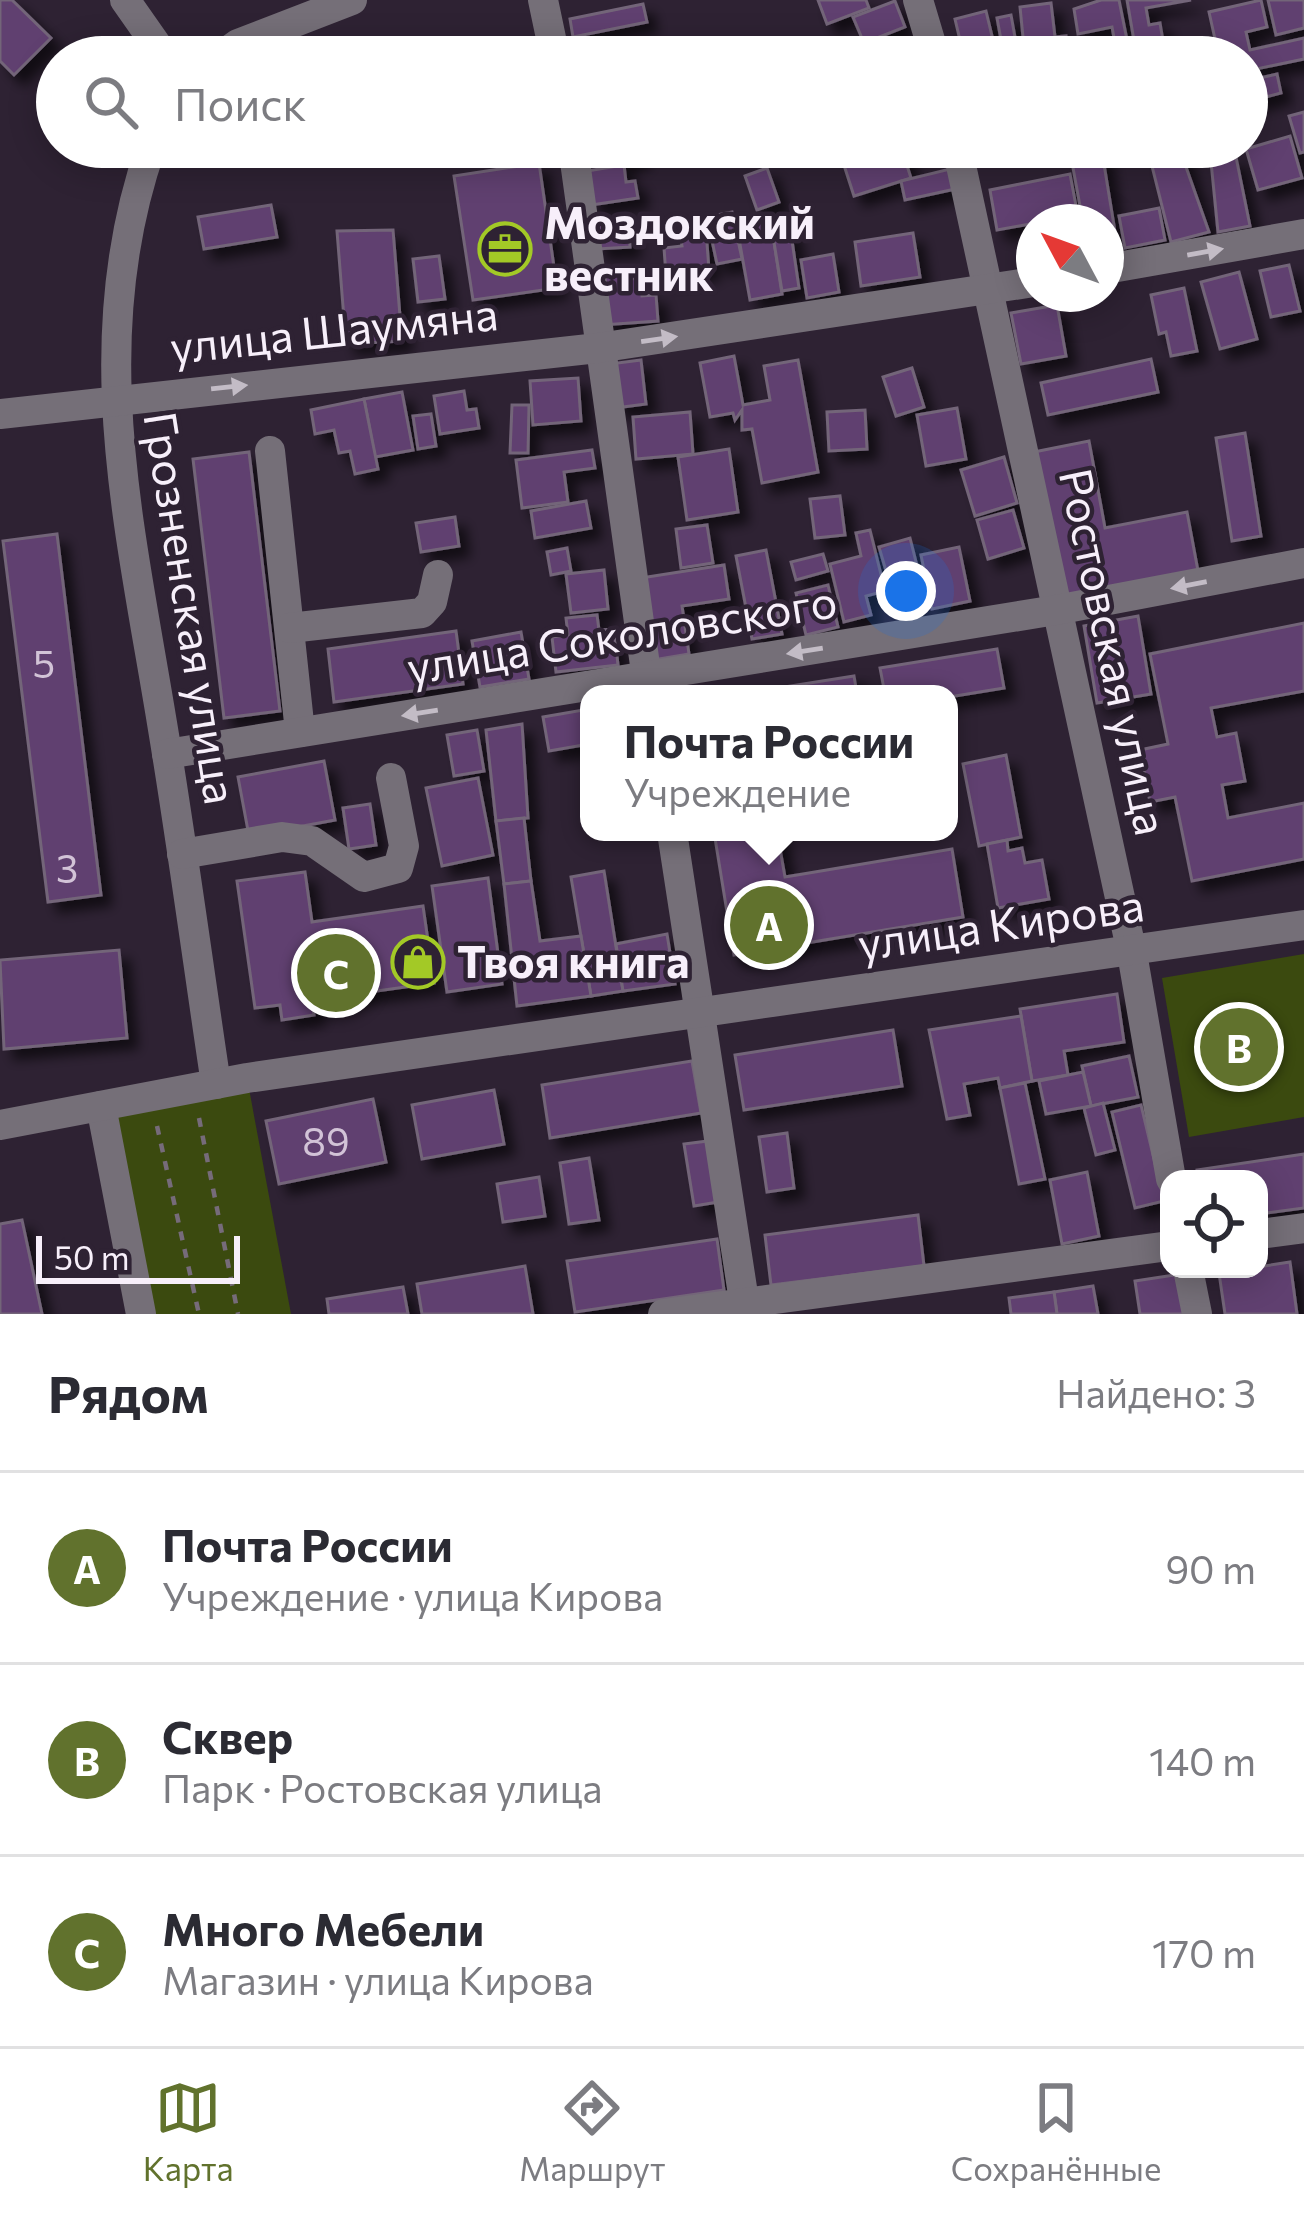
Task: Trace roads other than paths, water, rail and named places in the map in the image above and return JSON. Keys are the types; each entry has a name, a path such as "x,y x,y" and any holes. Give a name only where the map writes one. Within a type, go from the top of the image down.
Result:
{"street":[{"path":"125,0 150,36"},
{"path":"259,36 352,0"},
{"path":"543,0 551,36"},
{"path":"919,0 929,36"},
{"name":"Грозненская улица","path":"144,168 134,196 118,283 113,399 182,854 204,1086"},
{"path":"576,168 648,685"},
{"name":"Ростовская улица","path":"962,168 1132,953 1169,1170"},
{"path":"1124,266 1304,234"},
{"name":"улица Шаумяна","path":"0,414 598,348 1016,285"},
{"path":"271,451 301,732"},
{"name":"улица Соколовского","path":"648,685 1304,563"},
{"path":"290,628 422,613 432,602 438,575"},
{"name":"улица Соколовского","path":"167,754 580,694"},
{"path":"182,854 282,837 312,841 364,877 398,868 404,845 391,778"},
{"path":"674,841 745,1308"},
{"name":"улица Кирова","path":"2,1119 1304,925"},
{"path":"101,1106 141,1314"},
{"path":"1268,1233 1304,1228"},
{"path":"663,1314 745,1308 1160,1247"},
{"path":"1190,1278 1197,1314"}],"place":[{"name":"Моздокский вестник","path":"505,249"},
{"name":"Почта России","path":"769,925"},
{"name":"Твоя книга","path":"418,962"},
{"name":"Много Мебели","path":"336,973"},
{"name":"Сквер","path":"1239,1047"}]}
